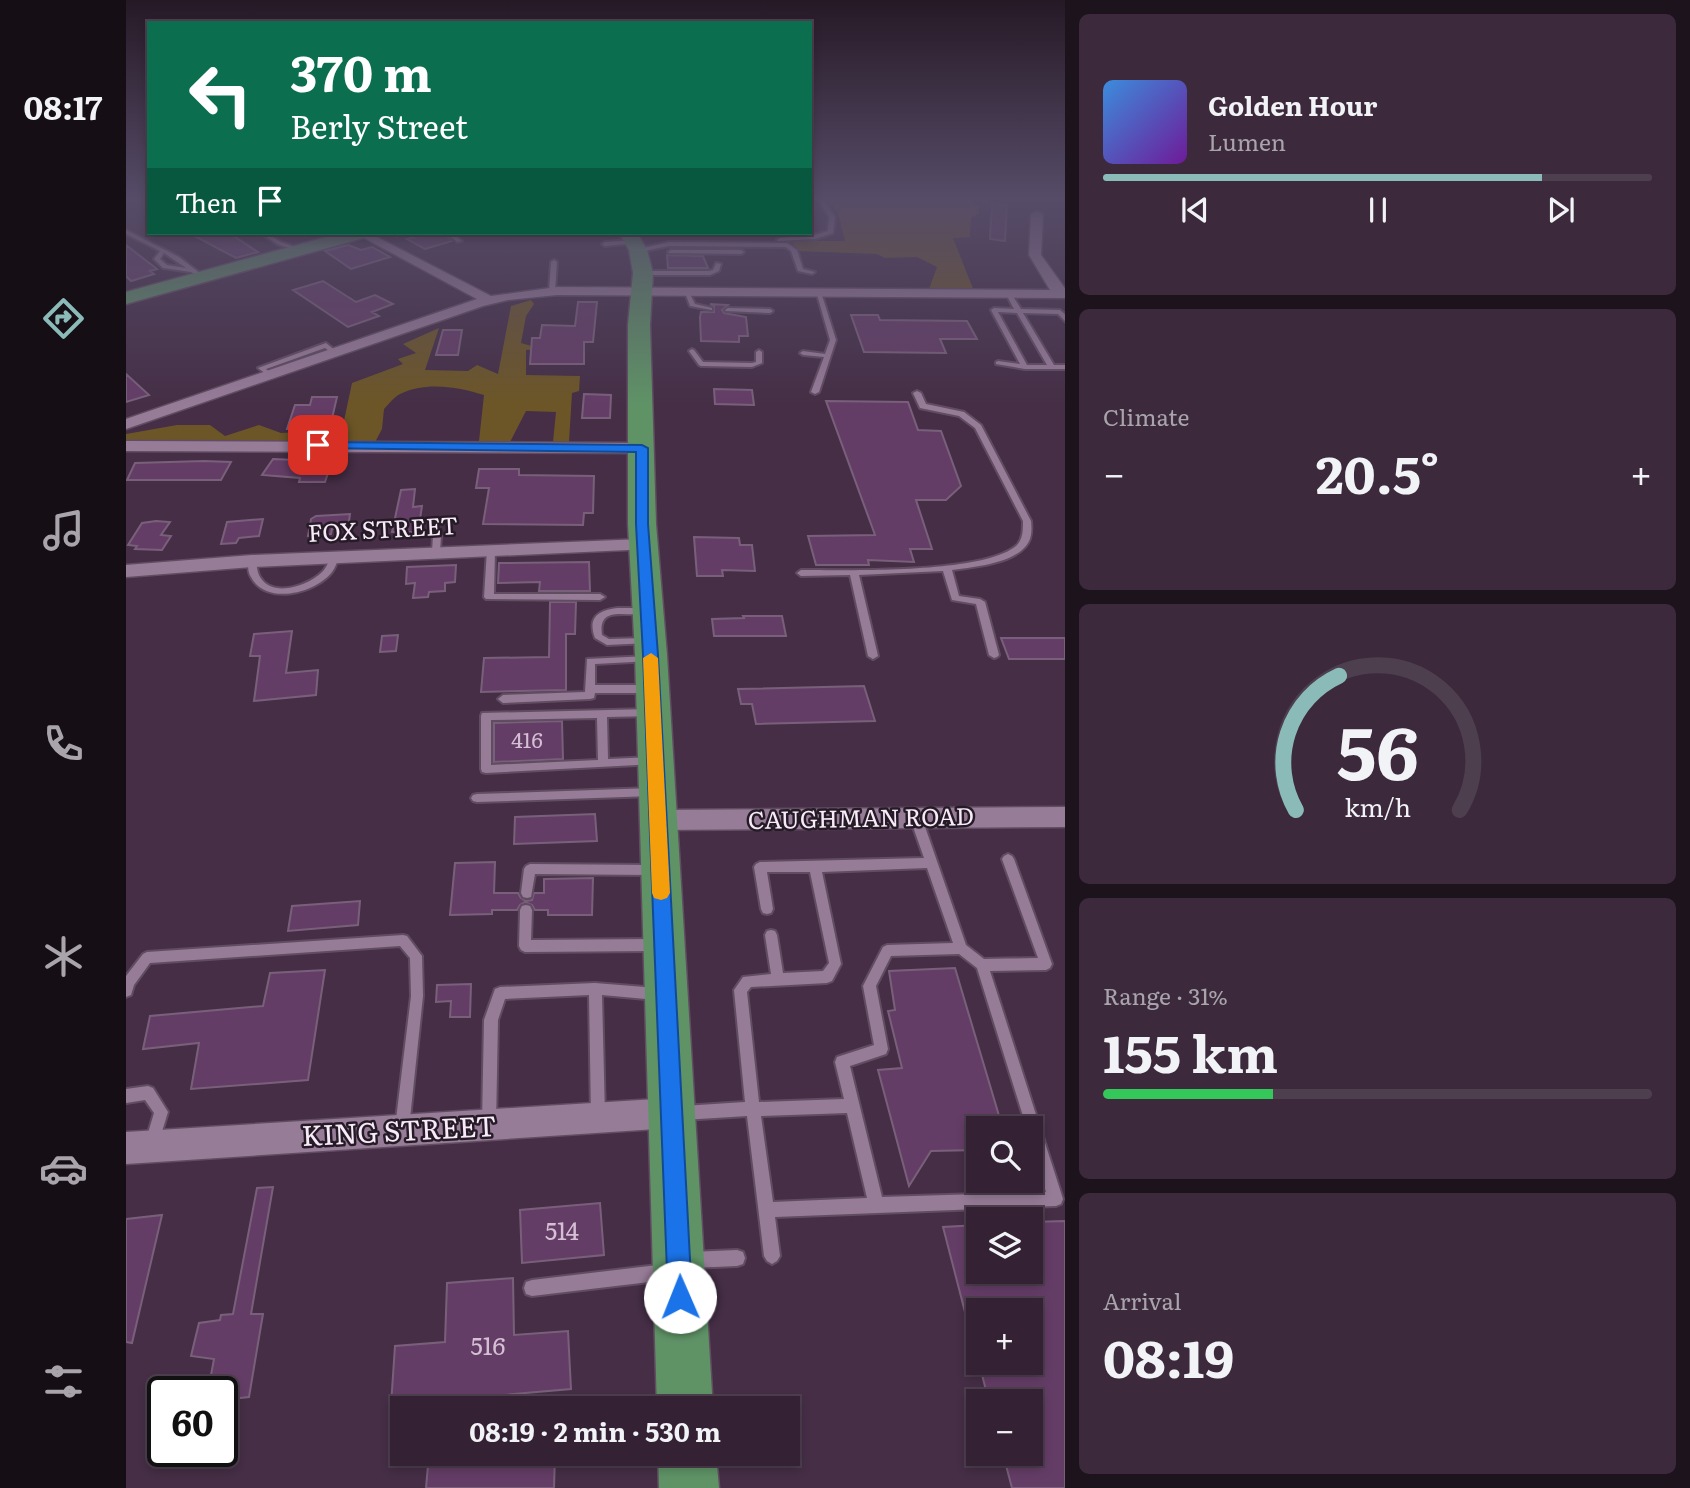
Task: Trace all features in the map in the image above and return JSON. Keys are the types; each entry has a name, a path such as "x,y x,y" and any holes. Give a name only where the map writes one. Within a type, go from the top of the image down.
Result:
{"main road":[{"path":"126,298 225,267"},
{"path":"641,267 639,325 643,545 684,1396"},
{"path":"688,1466 689,1488"}],"street":[{"path":"426,267 488,300"},
{"path":"126,424 488,300 552,291 609,267"},
{"path":"657,267 685,291 1062,294"},
{"path":"1044,267 1062,294"},
{"path":"126,446 642,448"},
{"name":"FOX STREET","path":"126,571 335,557 436,544 491,550 643,545"},
{"name":"CAUGHMAN ROAD","path":"656,791 916,818 1065,817"},
{"name":"KING STREET","path":"138,1147 672,1114"}],"lane":[{"path":"167,267 197,274"},
{"path":"189,267 197,274"},
{"path":"552,291 554,267"},
{"path":"690,267 710,273 716,271 717,267"},
{"path":"799,267 811,272"},
{"path":"685,291 692,305 710,309"},
{"path":"815,392 833,340 818,292"},
{"path":"1009,293 1052,368"},
{"path":"728,310 770,311"},
{"path":"1025,366 994,310 1060,312 1065,320"},
{"path":"692,351 701,364 752,365 759,363 760,352"},
{"path":"803,353 828,356"},
{"path":"998,363 1065,367"},
{"path":"801,573 947,569 1012,553 1021,547 1028,530 1023,511 978,427 961,414 923,406 917,393"},
{"path":"491,550 489,597 600,597"},
{"path":"252,561 251,572 258,583 286,591 303,587 327,575 332,569 335,557"},
{"path":"947,569 955,598 980,602 994,655"},
{"path":"854,572 873,656"},
{"path":"610,611 650,663 601,640 596,630 599,617 610,611"},
{"path":"503,699 590,695 590,661 650,663"},
{"path":"590,689 650,663"},
{"path":"603,763 603,714 650,663"},
{"path":"603,714 486,716 486,769 603,763 656,791"},
{"path":"477,798 656,791"},
{"path":"766,1210 1056,1199 982,965 961,948 916,818"},
{"path":"982,965 1046,964 1008,859"},
{"path":"767,909 760,867 932,863"},
{"path":"772,1256 740,990 748,981 827,977 835,964 815,867"},
{"path":"527,893 530,869 660,871"},
{"path":"526,910 525,946 663,945"},
{"path":"771,935 778,979"},
{"path":"126,991 128,982 147,958 402,940 416,956 417,996 402,1131"},
{"path":"876,1205 842,1062 881,1049 869,986 887,951 961,948"},
{"path":"595,989 598,1119"},
{"path":"489,1126 491,1020 500,993 595,989 666,994"},
{"path":"126,1096 148,1093 161,1112 138,1147"},
{"path":"672,1114 852,1106"},
{"path":"532,1288 737,1258"}],"shaded area":[{"path":"937,267 965,267 974,291 929,289"},
{"path":"531,300 534,304 526,316 521,343 542,349 526,350 526,375 580,376 579,391 572,393 569,442 553,442 556,412 526,411 510,442 479,441 484,395 431,386 400,394 384,409 382,429 373,446 126,446 126,434 177,425 210,425 225,436 259,425 281,433 342,430 352,383 403,364 398,359 416,353 403,344 439,328 425,370 468,371 477,365 498,374 511,306"}],"building":[{"path":"126,267 157,269 150,271 154,274 131,281 126,276"},
{"path":"323,281 356,302 375,295 393,304 372,312 379,316 348,327 293,290"},
{"path":"578,302 597,302 593,342 584,342 584,364 530,364 532,338 540,338 542,325 575,326"},
{"path":"710,304 728,305 722,310 724,313 746,317 748,336 739,336 739,342 701,341 701,312 714,312 714,306"},
{"path":"851,315 878,315 880,320 967,321 977,339 940,339 946,353 864,352"},
{"path":"443,330 462,330 458,355 436,355"},
{"path":"126,374 149,395 126,402"},
{"path":"714,389 752,390 754,405 715,404"},
{"path":"584,394 611,395 610,418 582,418"},
{"path":"312,397 337,397 330,427 287,429 295,405 310,405"},
{"path":"826,401 908,402 918,430 941,431 961,486 946,500 916,500 932,549 910,549 914,562 868,560 869,565 816,565 808,536 875,535"},
{"path":"273,459 331,464 325,482 299,482 300,478 262,475"},
{"path":"231,462 221,480 127,480 135,463"},
{"path":"479,469 519,469 519,475 594,476 593,513 584,513 583,525 483,524 489,488 476,488"},
{"path":"415,489 413,507 422,506 418,532 392,532 401,490"},
{"path":"350,514 348,529 332,529 331,534 308,536 311,519 316,516"},
{"path":"263,519 259,536 239,538 236,543 221,544 227,522"},
{"path":"170,522 161,535 171,536 162,550 135,549 137,546 128,545 142,523"},
{"path":"694,537 739,538 740,545 752,545 755,571 722,570 723,576 697,576"},
{"path":"589,562 590,591 539,591 540,582 498,583 499,563"},
{"path":"456,565 455,582 445,583 445,591 429,592 428,597 413,598 415,583 406,584 407,567"},
{"path":"550,602 576,602 575,634 566,634 566,690 481,692 484,658 549,657"},
{"path":"743,616 782,616 786,636 714,636 712,619 744,618"},
{"path":"292,631 286,673 318,670 316,695 254,701 260,656 250,656 254,634"},
{"path":"398,635 396,651 380,652 382,636"},
{"path":"1001,638 1065,638 1065,659 1009,659"},
{"path":"864,686 875,721 756,724 752,704 741,704 738,689"},
{"path":"562,721 563,759 494,762 494,723"},
{"path":"595,814 597,841 514,844 515,817"},
{"path":"495,862 494,893 518,893 526,901 532,900 534,893 544,893 544,879 593,878 592,915 548,915 548,910 535,910 525,902 517,910 492,910 492,914 450,915 455,863"},
{"path":"360,901 358,925 288,931 292,906"},
{"path":"955,968 999,1116 966,1116 966,1150 931,1151 909,1186 878,1070 902,1068 888,1011 895,1010 889,971"},
{"path":"325,970 308,1080 191,1089 199,1043 143,1049 150,1016 263,1006 270,973"},
{"path":"471,984 470,1017 450,1017 451,1001 436,1002 437,985"},
{"path":"273,1187 251,1314 263,1314 249,1397 238,1398 238,1376 211,1376 214,1359 191,1356 199,1323 220,1320 221,1315 233,1314 257,1188"},
{"path":"600,1203 604,1255 522,1263 520,1210"},
{"path":"162,1215 132,1343 126,1342 126,1219"},
{"path":"1065,1221 1065,1488 1012,1488 1006,1466 1043,1466 1043,1389 986,1389 982,1375 1043,1375 1043,1298 966,1298 966,1316 943,1227 966,1226 966,1284 1043,1284 1043,1222"},
{"path":"513,1278 514,1335 568,1331 571,1389 492,1396 392,1396 395,1346 445,1342 447,1283"},
{"path":"428,1466 555,1466 554,1488 426,1488"}],"slow traffic":[{"path":"651,658 661,893"}],"route":[{"path":"318,445 642,448 642,524 651,655 680,1297"}]}
